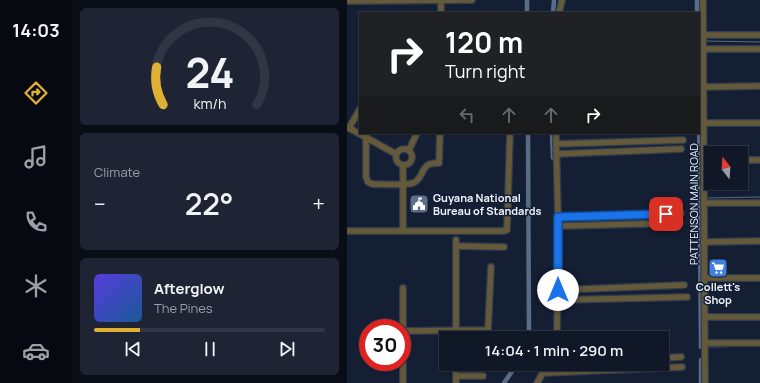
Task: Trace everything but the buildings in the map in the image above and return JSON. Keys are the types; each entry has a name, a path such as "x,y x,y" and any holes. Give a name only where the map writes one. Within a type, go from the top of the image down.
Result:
{"street":[{"path":"441,0 441,11"},
{"path":"347,1 472,0"},
{"path":"559,12 562,0"},
{"name":"PATTENSON MAIN ROAD","path":"703,0 705,383"},
{"path":"703,36 760,35"},
{"path":"703,47 760,49"},
{"path":"703,87 760,86"},
{"path":"359,111 348,128 359,134"},
{"path":"703,123 760,122"},
{"path":"360,134 396,154"},
{"path":"409,150 417,134"},
{"path":"366,137 366,177 368,182 372,184 403,184 417,181 427,165 439,163 441,134"},
{"path":"347,231 503,232 507,230 510,134"},
{"path":"556,134 558,217 557,331"},
{"path":"556,144 683,140"},
{"path":"401,149 409,150 413,155 413,160 410,164 403,165 397,161 396,154 401,149"},
{"path":"556,154 681,149"},
{"path":"748,160 760,160"},
{"path":"403,165 403,231"},
{"path":"704,203 760,203"},
{"path":"558,217 681,213"},
{"path":"558,226 681,223"},
{"path":"456,240 456,331 488,330 491,267"},
{"path":"704,242 760,241"},
{"path":"456,246 504,247"},
{"path":"704,278 760,278"},
{"path":"558,290 684,285"},
{"path":"403,288 403,319"},
{"path":"558,300 687,296"},
{"path":"705,317 760,317"},
{"path":"411,331 439,331"},
{"path":"705,343 760,343"},
{"path":"669,358 681,357"},
{"path":"537,383 543,373 682,367"},
{"path":"403,371 403,383"},
{"path":"456,371 456,383"},
{"path":"456,376 483,376"}],"waterway":[{"path":"527,0 527,12"},
{"path":"553,12 554,0"},
{"path":"697,0 697,12"},
{"path":"705,41 760,42"},
{"path":"528,134 529,331"},
{"path":"552,134 553,158"},
{"path":"699,134 701,347"},
{"path":"707,198 760,197"},
{"path":"708,347 760,346"},
{"path":"701,360 701,383"},
{"path":"504,383 512,371"}],"place":[{"name":"Guyana National Bureau of Standards","path":"419,204"},
{"name":"Collett's Shop","path":"718,268"}],"route":[{"path":"558,290 558,217 666,214"}]}
